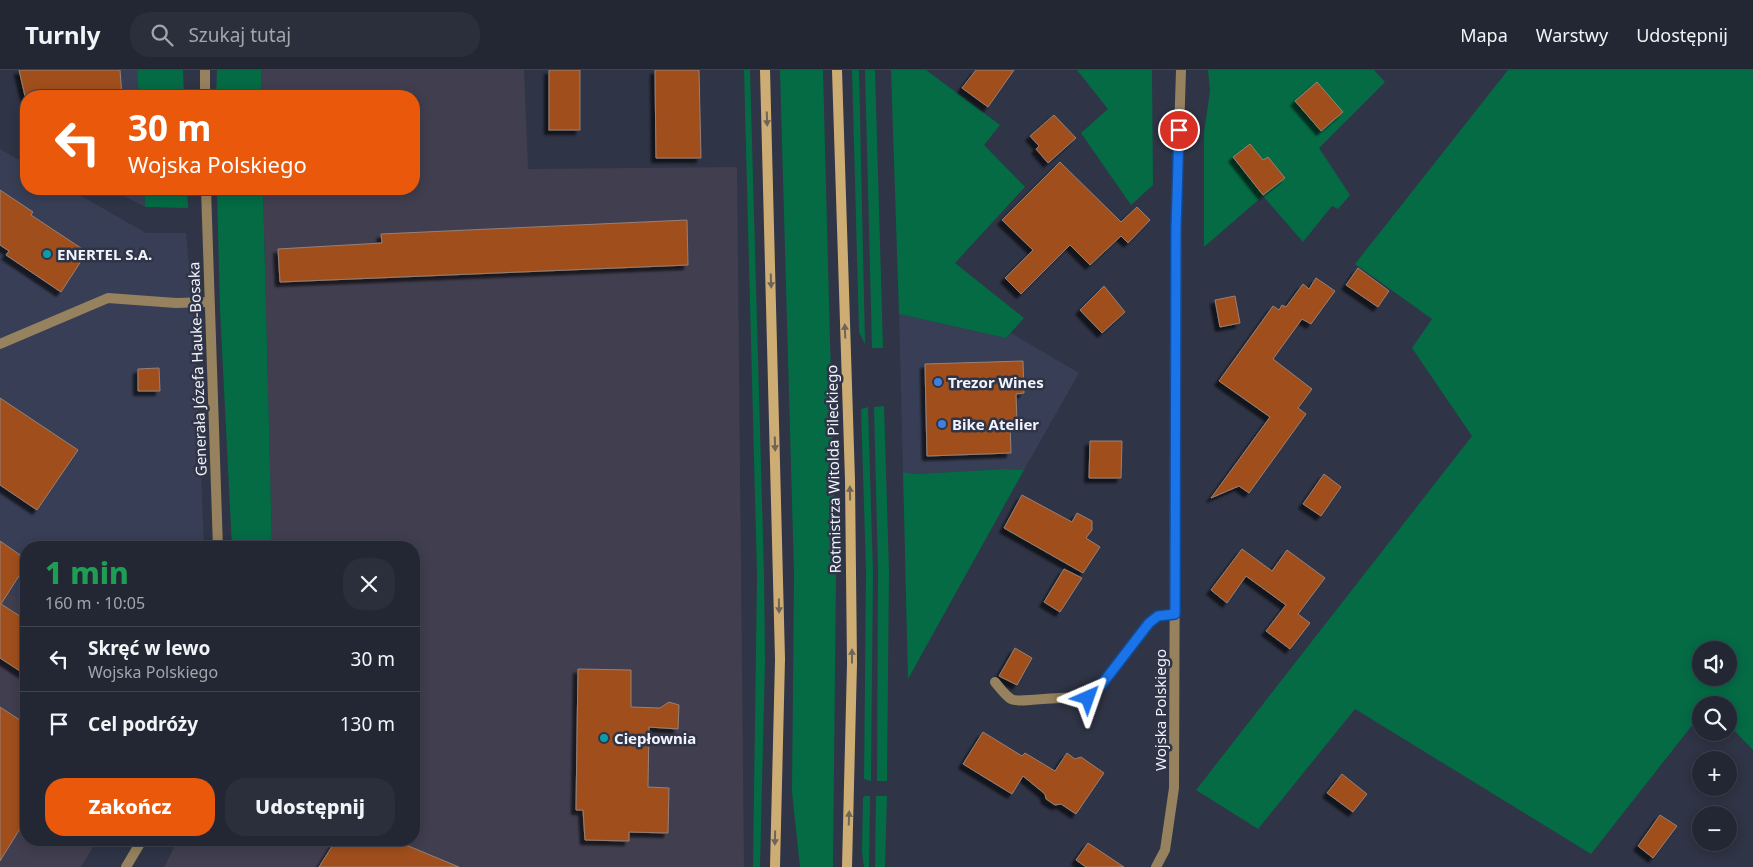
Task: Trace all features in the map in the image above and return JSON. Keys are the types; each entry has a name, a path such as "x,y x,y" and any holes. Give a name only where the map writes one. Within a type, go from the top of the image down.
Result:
{"main road":[{"path":"765,70 780,659 775,867"},
{"name":"Rotmistrza Witolda Pileckiego","path":"837,70 850,480 852,663 847,867"}],"street":[{"path":"204,70 205,90"},
{"name":"Wojska Polskiego","path":"1156,867 1166,850 1174,788 1176,229 1181,70"},
{"name":"Generała Józefa Hauke-Bosaka","path":"206,195 218,541"},
{"path":"0,344 108,298 209,302"},
{"path":"995,682 1010,699 1017,702 1044,697 1088,698 1098,689 1149,623 1158,616 1175,614"},
{"path":"126,867 138,846"}],"shaded area":[{"path":"19,70 137,70 139,90 23,90"},
{"path":"261,70 524,70 528,169 737,167 744,867 164,867 175,846 420,846 420,541 272,541 263,195 420,195 420,90 261,90"},
{"path":"0,149 20,161 20,195 80,195 146,233 186,233 196,341 204,541 20,541 20,599 0,586"},
{"path":"122,195 144,195 145,207"},
{"path":"899,314 1006,338 1011,333 1079,373 1024,470 1006,469 916,474 903,472"},
{"path":"0,586 20,599 20,846 93,846 81,867 0,867"}],"green space":[{"path":"137,70 183,70 184,90 139,90"},
{"path":"217,70 261,70 261,90 216,90"},
{"path":"744,70 750,70 764,574 765,660 760,867 753,867 757,575"},
{"path":"780,70 823,70 836,572 833,867 800,867 792,792 794,574"},
{"path":"852,70 859,70 865,344 859,332"},
{"path":"865,70 875,70 883,348 872,348"},
{"path":"891,70 926,70 1000,125 984,145 1025,187 955,263 1024,318 1006,338 899,314"},
{"path":"1077,70 1152,70 1153,185 1131,205 1081,133 1108,109"},
{"path":"1208,70 1374,70 1385,82 1319,148 1350,195 1338,209 1332,206 1303,242 1263,196 1204,247 1204,133 1210,91"},
{"path":"1508,70 1753,70 1753,750 1737,733 1737,696 1692,696 1692,725 1591,854 1355,709 1258,829 1196,790 1472,436 1412,348 1432,319 1355,264"},
{"path":"144,195 187,195 188,208 145,207"},
{"path":"217,195 263,195 272,541 232,541 220,309"},
{"path":"884,406 889,571 887,781 877,781 878,571 874,407"},
{"path":"868,407 873,571 871,781 864,779 866,572 861,409"},
{"path":"1007,469 1024,470 908,679 903,472 916,474"},
{"path":"870,796 869,867 864,867 862,852 863,798"},
{"path":"876,796 887,796 885,867 875,867"}],"building":[{"path":"19,70 120,70 122,90 24,90"},
{"path":"549,70 580,70 580,130 549,130"},
{"path":"655,70 699,70 701,158 656,158"},
{"path":"976,70 1014,70 988,107 962,88"},
{"path":"1317,82 1343,112 1321,131 1295,101"},
{"path":"1054,115 1076,138 1048,163 1036,149 1039,146 1030,136"},
{"path":"1250,144 1263,160 1268,157 1285,178 1263,195 1233,157"},
{"path":"1060,162 1121,222 1137,207 1150,220 1128,243 1121,236 1090,265 1070,245 1021,294 1005,278 1033,250 1002,220"},
{"name":"ENERTEL S.A.","path":"0,190 33,212 31,215 87,252 61,292 6,255 9,251 0,245"},
{"path":"687,220 688,265 280,282 278,249 382,243 381,234"},
{"path":"1358,268 1389,291 1378,307 1346,285"},
{"path":"1316,278 1335,291 1311,324 1302,319 1273,359 1312,389 1298,408 1306,414 1249,493 1239,486 1211,498 1270,417 1219,381 1273,306 1279,310 1282,305 1286,307 1303,284 1309,289"},
{"path":"1104,286 1125,312 1102,333 1080,310"},
{"path":"1235,296 1240,323 1220,327 1215,300"},
{"path":"1023,361 1024,393 1016,394 1017,423 1010,424 1011,453 927,456 925,364"},
{"path":"159,368 160,391 138,391 138,369"},
{"path":"0,398 78,450 37,510 0,485"},
{"path":"1090,441 1122,441 1121,478 1089,478"},
{"path":"1324,474 1341,487 1321,516 1303,504"},
{"path":"1022,495 1072,522 1077,513 1092,521 1092,530 1086,538 1100,547 1083,573 1004,528"},
{"path":"0,541 20,555 20,574 1,604 20,616 20,671 0,658"},
{"path":"1242,549 1272,571 1287,550 1325,578 1298,614 1310,623 1290,649 1266,631 1286,605 1246,576 1227,603 1211,590"},
{"path":"1064,569 1082,578 1060,612 1044,602"},
{"path":"1015,648 1032,658 1017,685 999,676"},
{"name":"Ciepłownia","path":"578,669 631,670 631,707 660,708 669,702 679,705 678,729 649,727 648,787 669,788 668,833 629,832 629,841 585,840 583,810 576,810"},
{"path":"0,707 20,720 20,829 0,861"},
{"path":"983,732 1022,756 1025,753 1055,771 1067,753 1075,759 1081,757 1104,773 1076,814 1061,804 1055,805 1046,799 1045,794 1023,776 1012,794 963,764"},
{"path":"1342,774 1367,794 1353,812 1327,793"},
{"path":"1660,815 1677,826 1653,858 1638,846"},
{"path":"1088,843 1124,867 1086,867 1076,860"},
{"path":"332,846 408,846 459,867 319,867"}],"place":[{"name":"ENERTEL S.A.","path":"47,254"},
{"name":"Trezor Wines","path":"938,382"},
{"name":"Bike Atelier","path":"942,424"},
{"name":"Ciepłownia","path":"604,738"}],"route":[{"path":"1088,698 1094,694 1149,623 1158,616 1175,614 1176,229 1179,130"}]}
